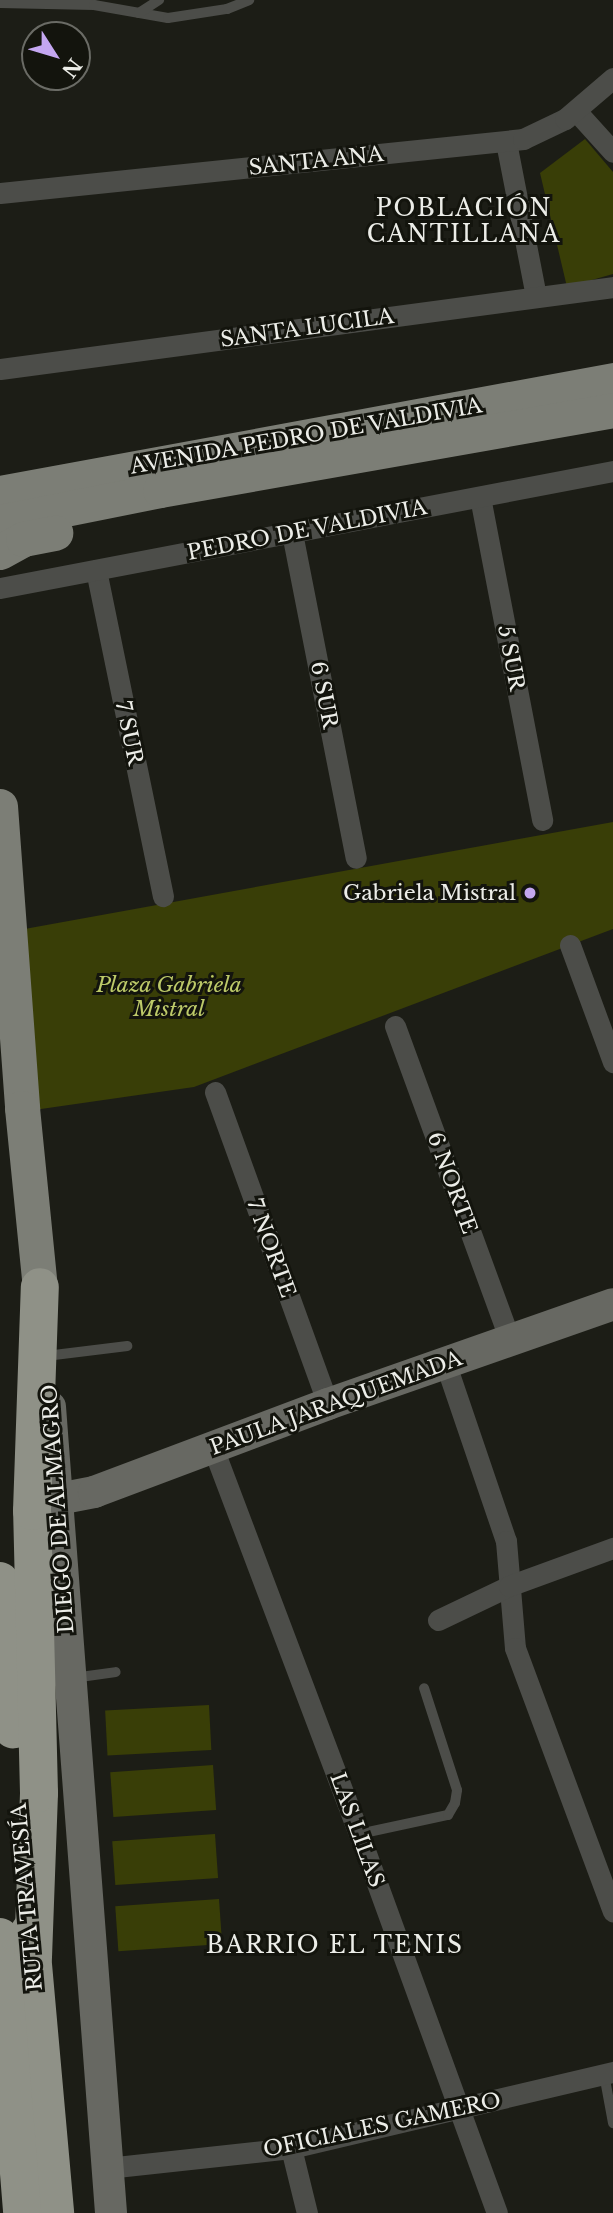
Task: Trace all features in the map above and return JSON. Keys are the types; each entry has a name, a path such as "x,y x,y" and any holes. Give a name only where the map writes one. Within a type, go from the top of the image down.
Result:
{"highway":[{"path":"33,1957 39,1793 32,1511 40,1287"},
{"name":"RUTA TRAVESÍA","path":"0,1581 55,2213"},
{"name":"RUTA TRAVESÍA","path":"0,1937 22,2213"}],"main road":[{"name":"AVENIDA PEDRO DE VALDIVIA","path":"1,499 613,380"},
{"name":"AVENIDA PEDRO DE VALDIVIA","path":"1,499 306,464 613,410"},
{"path":"0,552 23,539 184,507 306,464"},
{"name":"DIEGO DE ALMAGRO","path":"0,806 22,1108 40,1287"}],"street":[{"name":"SANTA ANA","path":"0,192 506,142 540,133 576,111 613,78"},
{"path":"576,111 613,152"},
{"path":"506,142 536,298"},
{"name":"SANTA LUCILA","path":"0,369 613,287"},
{"name":"PEDRO DE VALDIVIA","path":"0,588 613,471"},
{"name":"5 SUR","path":"480,497 542,820"},
{"name":"6 SUR","path":"292,533 356,858"},
{"name":"7 SUR","path":"96,570 163,896"},
{"path":"570,945 613,1062"},
{"name":"6 NORTE","path":"395,1026 510,1341"},
{"name":"7 NORTE","path":"215,1092 328,1404"},
{"name":"DIEGO DE ALMAGRO","path":"40,1287 111,2213"},
{"name":"PAULA JARAQUEMADA","path":"58,1499 79,1497 328,1404 613,1304"},
{"path":"445,1362 502,1530 514,1648 613,1910"},
{"name":"LAS LILAS","path":"213,1448 359,1834 497,2213"},
{"path":"438,1620 509,1586 613,1548"},
{"name":"OFICIALES GAMERO","path":"107,2168 291,2148 608,2073"},
{"path":"291,2148 307,2213"}],"lane":[{"path":"139,13 159,0"},
{"path":"0,3 94,5 168,18 227,9 248,0"},
{"path":"46,1356 127,1346"},
{"path":"71,1678 116,1672"},
{"path":"359,1834 448,1815 455,1803 457,1790 424,1688"},
{"path":"608,2073 613,2123"}],"green space":[{"path":"585,139 613,172 613,274 567,287 540,173"},
{"name":"Plaza Gabriela Mistral","path":"613,822 613,929 194,1087 34,1110 19,930"},
{"path":"209,1705 211,1750 107,1755 105,1710"},
{"path":"213,1765 216,1810 113,1817 110,1772"},
{"path":"215,1834 218,1878 115,1885 112,1841"},
{"path":"219,1899 222,1944 118,1951 115,1906"}],"place":[{"name":"Gabriela Mistral","path":"530,893"}],"district":[{"name":"POBLACIÓN CANTILLANA","path":"464,221"},
{"name":"BARRIO EL TENIS","path":"335,1945"}]}
